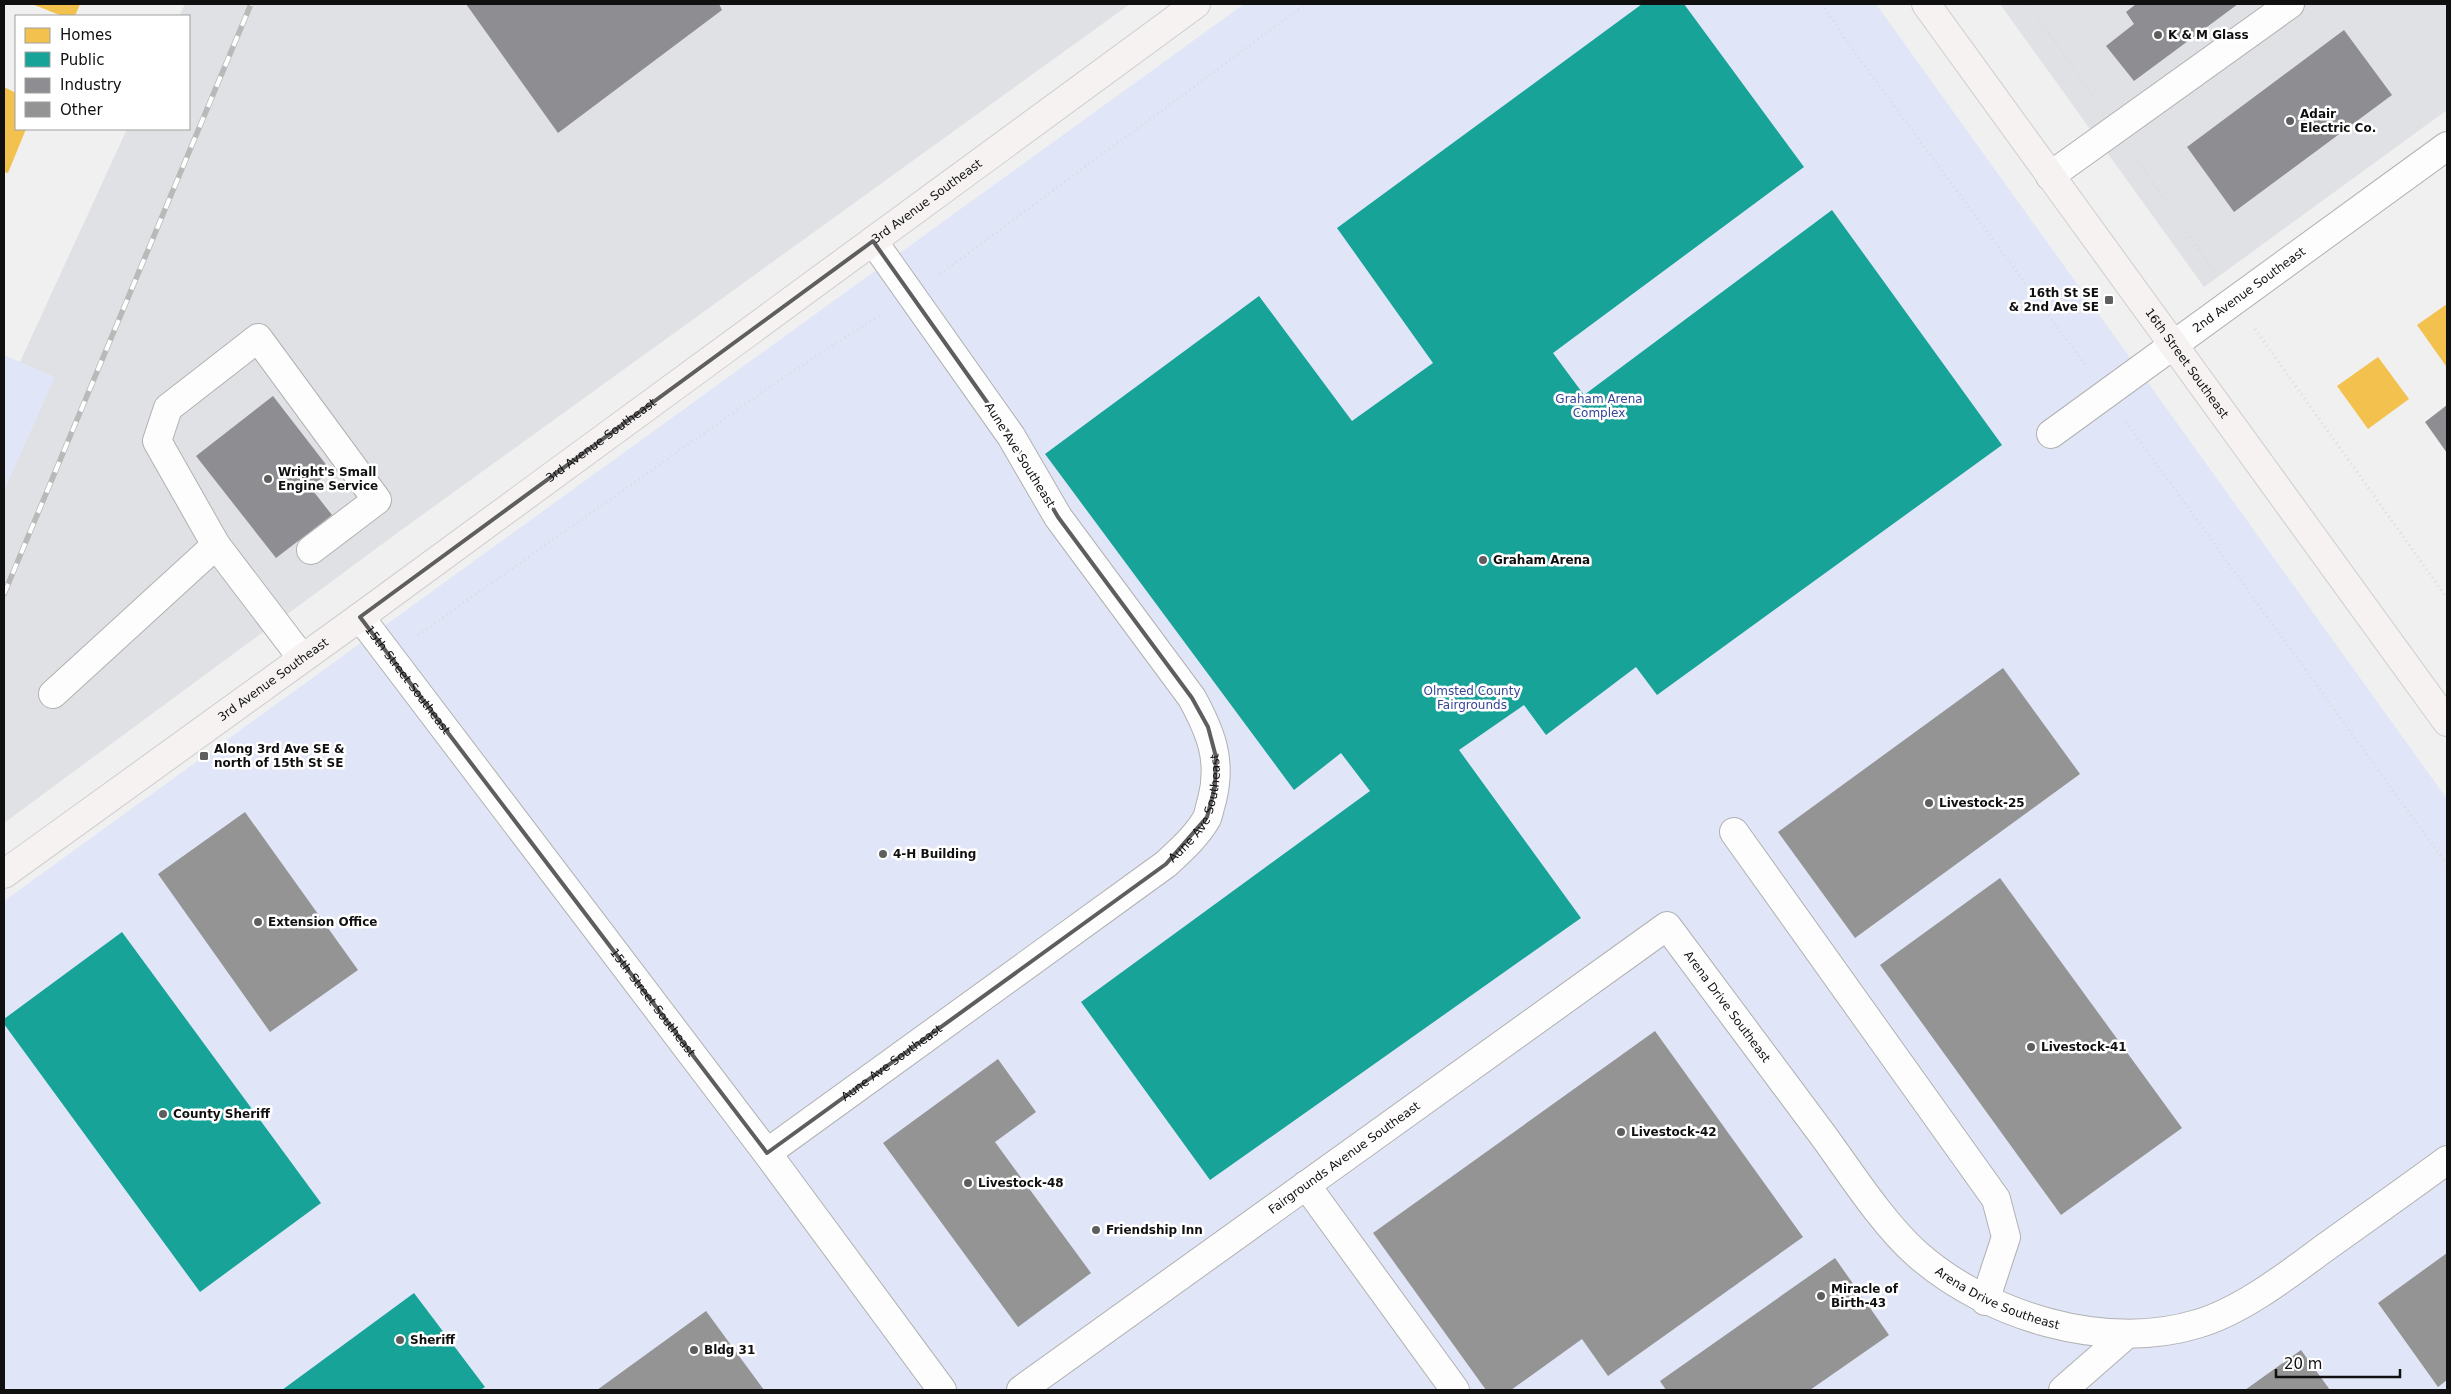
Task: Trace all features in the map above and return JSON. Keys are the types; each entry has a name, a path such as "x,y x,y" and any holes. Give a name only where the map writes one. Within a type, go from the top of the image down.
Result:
{"main road":[{"name":"3rd Avenue Southeast","path":"4,874 360,617 1196,4"},
{"name":"16th Street Southeast","path":"1926,4 2447,722"}],"street":[{"path":"2050,176 2290,4"},
{"name":"2nd Avenue Southeast","path":"2051,434 2447,146"},
{"name":"Aune Ave Southeast","path":"767,1153 1166,864 1190,841 1207,817 1215,787 1216,757 1208,727 1192,698 1058,517 1011,436 873,241"},
{"path":"302,658 216,545 157,442 168,408 258,338 378,500 311,550"},
{"path":"53,694 216,545"},
{"name":"15th Street Southeast","path":"360,617 767,1153 942,1390"},
{"path":"1734,832 1996,1199 2006,1237 1985,1301"},
{"name":"Arena Drive Southeast","path":"1667,926 1894,1228 1915,1252 1941,1274 1985,1301 2038,1320 2127,1334 2166,1331 2199,1324 2273,1287 2447,1160"},
{"name":"Fairgrounds Avenue Southeast","path":"1021,1390 1667,926"},
{"path":"1306,1186 1455,1390"},
{"path":"2063,1390 2127,1334"}],"path":[{"path":"389,655 781,379 912,295 1306,4"},
{"path":"1822,4 1850,46 2106,394 2447,864"},
{"path":"2234,300 2447,598"}],"highlighted area":[{"path":"873,241 1011,436 1058,517 1192,698 1208,727 1216,757 1215,787 1207,817 1166,864 767,1153 360,617"}],"shaded area":[{"path":"185,4 1130,4 404,528 4,823 4,490 54,378 20,362 127,130 190,130 190,15 180,15"},
{"path":"2000,4 2447,4 2447,110 2204,287"}],"green space":[{"name":"Olmsted County Fairgrounds","path":"1244,4 1876,4 2447,799 2447,1390 4,1390 4,901"},
{"path":"4,355 55,377 4,490"}],"building: Homes":[{"path":"32,4 80,4 75,15 60,15"},
{"path":"4,87 15,92 15,130 26,130 8,173 4,172"},
{"path":"2447,304 2447,365 2446,366 2417,325"},
{"path":"2378,357 2409,399 2368,429 2337,386"}],"building: Public":[{"name":"Graham Arena Complex","path":"1642,4 1684,4 1804,167 1553,353 1584,395 1832,210 2002,445 1657,695 1636,667 1546,735 1524,705 1459,750 1581,918 1210,1180 1081,1002 1370,791 1341,753 1294,790 1045,454 1259,296 1352,421 1433,363 1337,228"},
{"name":"County Sheriff","path":"122,932 321,1203 200,1292 4,1024 4,1019"},
{"name":"Sheriff","path":"414,1293 485,1387 480,1390 282,1390"}],"building: Industry":[{"path":"466,4 719,4 722,10 558,133"},
{"name":"K & M Glass","path":"2136,4 2238,4 2134,81 2106,46 2134,24 2126,12"},
{"name":"Adair Electric Co.","path":"2344,30 2392,95 2234,212 2187,147"},
{"name":"Wright's Small Engine Service","path":"273,396 331,471 310,487 332,515 276,558 196,456"},
{"path":"2447,405 2447,453 2425,422"}],"building: Other":[{"name":"Livestock-25","path":"2003,668 2080,774 1855,938 1778,832"},
{"name":"Extension Office","path":"245,812 358,970 270,1032 158,874"},
{"name":"Livestock-41","path":"2000,878 2182,1128 2061,1215 1880,965"},
{"name":"Livestock-42","path":"1655,1031 1803,1237 1608,1376 1582,1339 1511,1390 1486,1390 1373,1233"},
{"name":"Livestock-48","path":"998,1059 1036,1112 995,1142 1091,1273 1018,1327 883,1143"},
{"path":"2447,1253 2447,1380 2438,1387 2378,1303"},
{"name":"Miracle of Birth-43","path":"1835,1258 1889,1335 1810,1390 1666,1390 1660,1381"},
{"name":"Bldg 31","path":"706,1311 764,1390 597,1390"},
{"path":"2301,1350 2330,1390 2245,1390"}],"railway":[{"path":"4,594 251,4"}],"place":[{"name":"K & M Glass","path":"2158,35"},
{"name":"Adair Electric Co.","path":"2290,121"},
{"name":"16th St SE & 2nd Ave SE","path":"2109,300"},
{"name":"Wright's Small Engine Service","path":"268,479"},
{"name":"Graham Arena","path":"1483,560"},
{"name":"Along 3rd Ave SE & north of 15th St SE","path":"204,756"},
{"name":"Livestock-25","path":"1929,803"},
{"name":"4-H Building","path":"883,854"},
{"name":"Extension Office","path":"258,922"},
{"name":"Livestock-41","path":"2031,1047"},
{"name":"County Sheriff","path":"163,1114"},
{"name":"Livestock-42","path":"1621,1132"},
{"name":"Livestock-48","path":"968,1183"},
{"name":"Friendship Inn","path":"1096,1230"},
{"name":"Miracle of Birth-43","path":"1821,1296"},
{"name":"Sheriff","path":"400,1340"},
{"name":"Bldg 31","path":"694,1350"}]}
